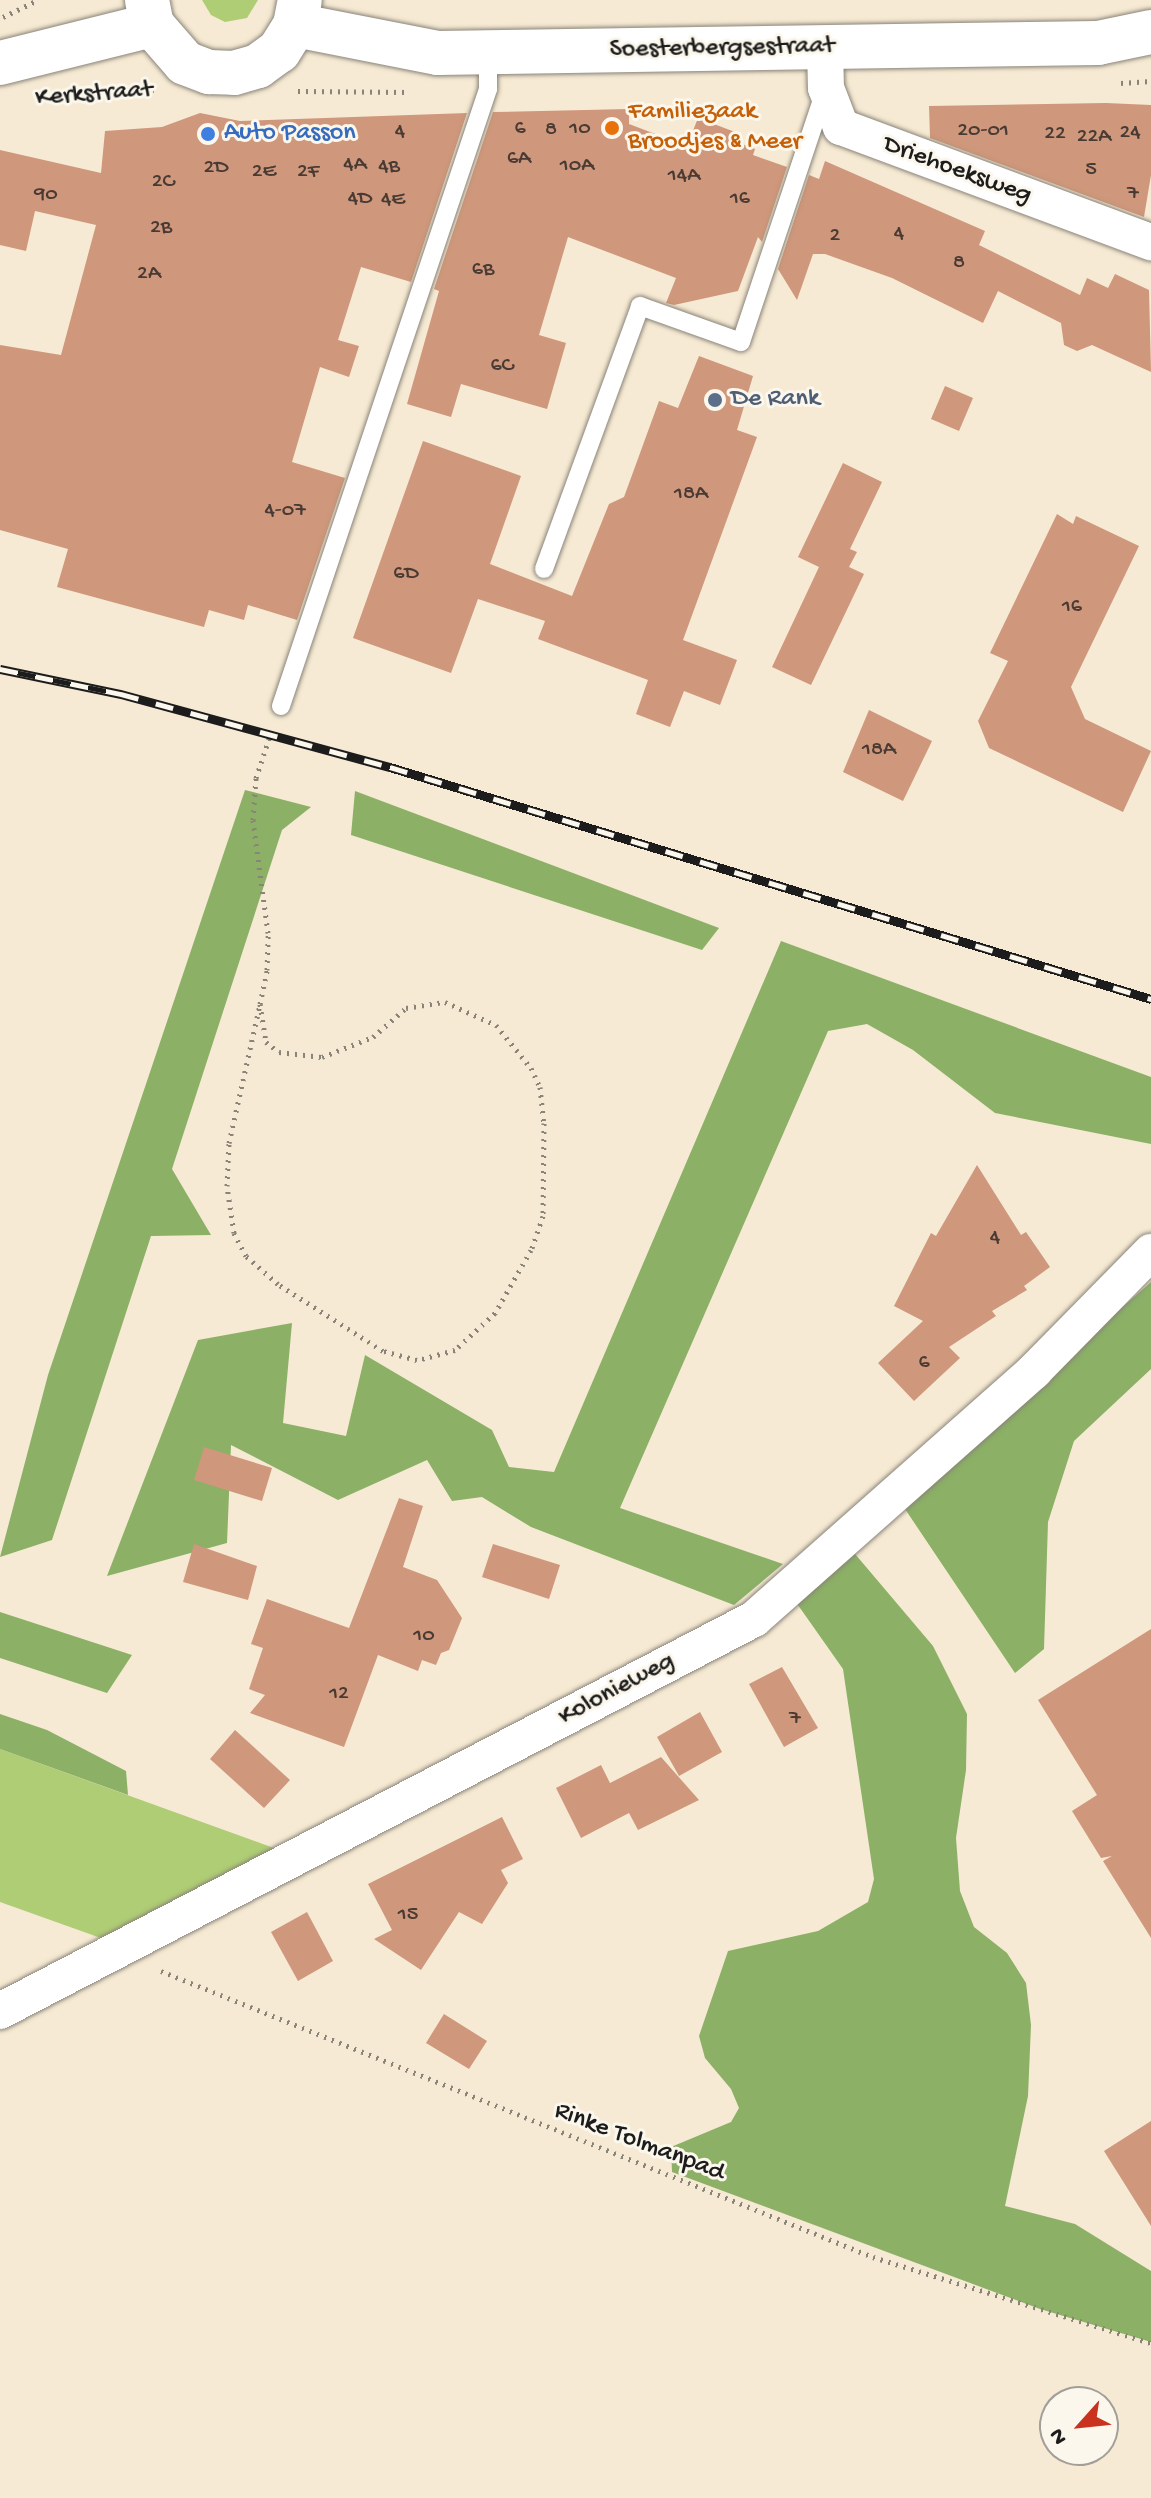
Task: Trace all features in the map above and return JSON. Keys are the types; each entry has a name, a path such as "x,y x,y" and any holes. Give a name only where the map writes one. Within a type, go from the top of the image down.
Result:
{"street":[{"path":"150,13 185,63 209,72 234,73 258,66 279,51 298,13"},
{"name":"Kerkstraat","path":"0,63 150,13"},
{"name":"Soesterbergsestraat","path":"298,13 395,48 826,68 1098,43 1151,32"},
{"name":"Driehoeksweg","path":"826,68 841,127 1151,242"},
{"name":"Kolonieweg","path":"0,2011 754,1619 1034,1371 1151,1252"}],"lane":[{"path":"281,706 488,89 488,52"},
{"name":"Soesterbergsestraat","path":"544,569 640,306 741,342 826,68"}],"path":[{"path":"0,19 38,0"},
{"name":"Kerkstraat","path":"37,99 158,90"},
{"path":"260,1004 266,1042 279,1052 322,1057 373,1037 406,1008 445,1002 496,1025 531,1068 540,1087 544,1123 543,1216 531,1250 495,1313 455,1350 417,1360 383,1351 340,1328 246,1256 234,1233 227,1186 229,1143 260,1004 268,933 253,820 256,778 281,706"},
{"name":"Rinke Tolmanpad","path":"129,1945 149,1966 198,1987 873,2257 1151,2343"}],"green space":[{"path":"202,0 258,0 247,18 225,22 211,15"},
{"path":"245,790 311,807 282,830 172,1169 211,1235 151,1236 52,1540 0,1557 48,1375"},
{"path":"355,791 719,928 702,950 351,835"},
{"path":"781,941 1151,1077 1151,1144 995,1113 913,1050 867,1024 828,1031 620,1508 783,1564 734,1605 531,1527 482,1497 452,1501 427,1460 338,1500 231,1445 227,1543 107,1576 198,1340 292,1323 283,1423 346,1436 365,1355 492,1430 509,1467 554,1472"},
{"path":"1151,1282 1151,1369 1074,1441 1048,1522 1044,1649 1015,1673 901,1503"},
{"path":"850,1548 933,1646 967,1714 966,1770 956,1838 960,1891 974,1927 1007,1953 1026,1983 1031,2025 1028,2096 1005,2206 1075,2224 1151,2271 1151,2342 1040,2309 672,2172 671,2147 731,2122 739,2108 731,2089 705,2058 699,2036 728,1951 818,1931 868,1902 874,1879 843,1669 793,1598"},
{"path":"0,1612 132,1655 107,1693 0,1658"},
{"path":"0,1714 47,1730 126,1771 128,1795 0,1749"},
{"path":"0,1749 282,1851 112,1942 0,1902"}],"building":[{"path":"1151,105 1151,175 1144,217 930,138 929,106"},
{"path":"629,109 629,124 687,146 698,118 735,132 732,140 755,149 753,155 787,167 762,242 758,237 738,291 674,305 666,303 676,278 568,237 539,335 566,343 547,409 461,384 451,417 407,404 439,291 434,289 493,112"},
{"path":"200,113 240,121 467,113 411,282 361,267 338,340 359,346 349,377 320,367 292,462 345,478 297,620 248,605 244,620 209,610 204,627 57,587 68,549 0,530 0,345 61,355 96,225 35,211 26,251 0,245 0,150 101,173 105,131 162,127"},
{"path":"825,161 985,231 979,245 1080,295 1087,278 1108,288 1115,274 1149,290 1151,372 1092,345 1077,351 1064,345 1061,323 998,291 983,323 892,278 825,254 813,254 797,300 778,269 809,175 819,179"},
{"path":"699,356 753,376 737,430 757,437 683,640 737,660 720,705 684,691 670,727 636,714 648,680 538,639 545,621 478,599 451,673 353,638 423,441 521,476 490,564 572,596 609,504 624,497 659,401 678,408"},
{"path":"945,386 973,398 959,431 931,419"},
{"path":"843,463 882,482 850,549 857,552 849,567 864,574 811,685 772,667 819,567 798,557"},
{"path":"1057,514 1073,524 1076,516 1139,546 1071,687 1085,719 1151,751 1123,812 989,748 978,721 1008,661 990,653"},
{"path":"869,710 932,741 903,801 843,772"},
{"path":"977,1165 1021,1235 1026,1232 1050,1267 1024,1286 1027,1290 992,1311 996,1316 949,1347 960,1358 914,1401 878,1363 923,1321 894,1306 931,1233 936,1236"},
{"path":"204,1447 272,1468 262,1501 194,1480"},
{"path":"399,1498 423,1506 403,1567 437,1580 462,1618 449,1650 441,1653 436,1665 422,1660 418,1671 378,1655 344,1747 250,1713 265,1695 249,1689 263,1648 251,1644 267,1599 349,1628"},
{"path":"194,1544 257,1566 248,1600 183,1582"},
{"path":"493,1544 560,1565 549,1599 482,1577"},
{"path":"1151,1629 1151,1938 1103,1861 1112,1856 1101,1858 1072,1811 1097,1795 1038,1700"},
{"path":"782,1667 818,1728 784,1747 749,1684"},
{"path":"700,1712 722,1752 679,1776 657,1737"},
{"path":"235,1730 290,1780 264,1808 210,1759"},
{"path":"661,1757 699,1800 638,1830 629,1813 581,1838 556,1788 601,1765 610,1783"},
{"path":"502,1817 523,1859 501,1870 508,1883 482,1924 459,1912 421,1970 374,1939 392,1930 368,1884"},
{"path":"307,1912 333,1961 298,1981 271,1932"},
{"path":"444,2014 487,2041 469,2069 426,2043"},
{"path":"1151,2121 1151,2226 1104,2151"}],"railway":[{"path":"0,669 121,694 390,767 1151,999"}],"place":[{"name":"Familiezaak Broodjes & Meer","path":"612,128"},
{"name":"Auto Passon","path":"208,134"},
{"name":"De Rank","path":"715,400"}]}
